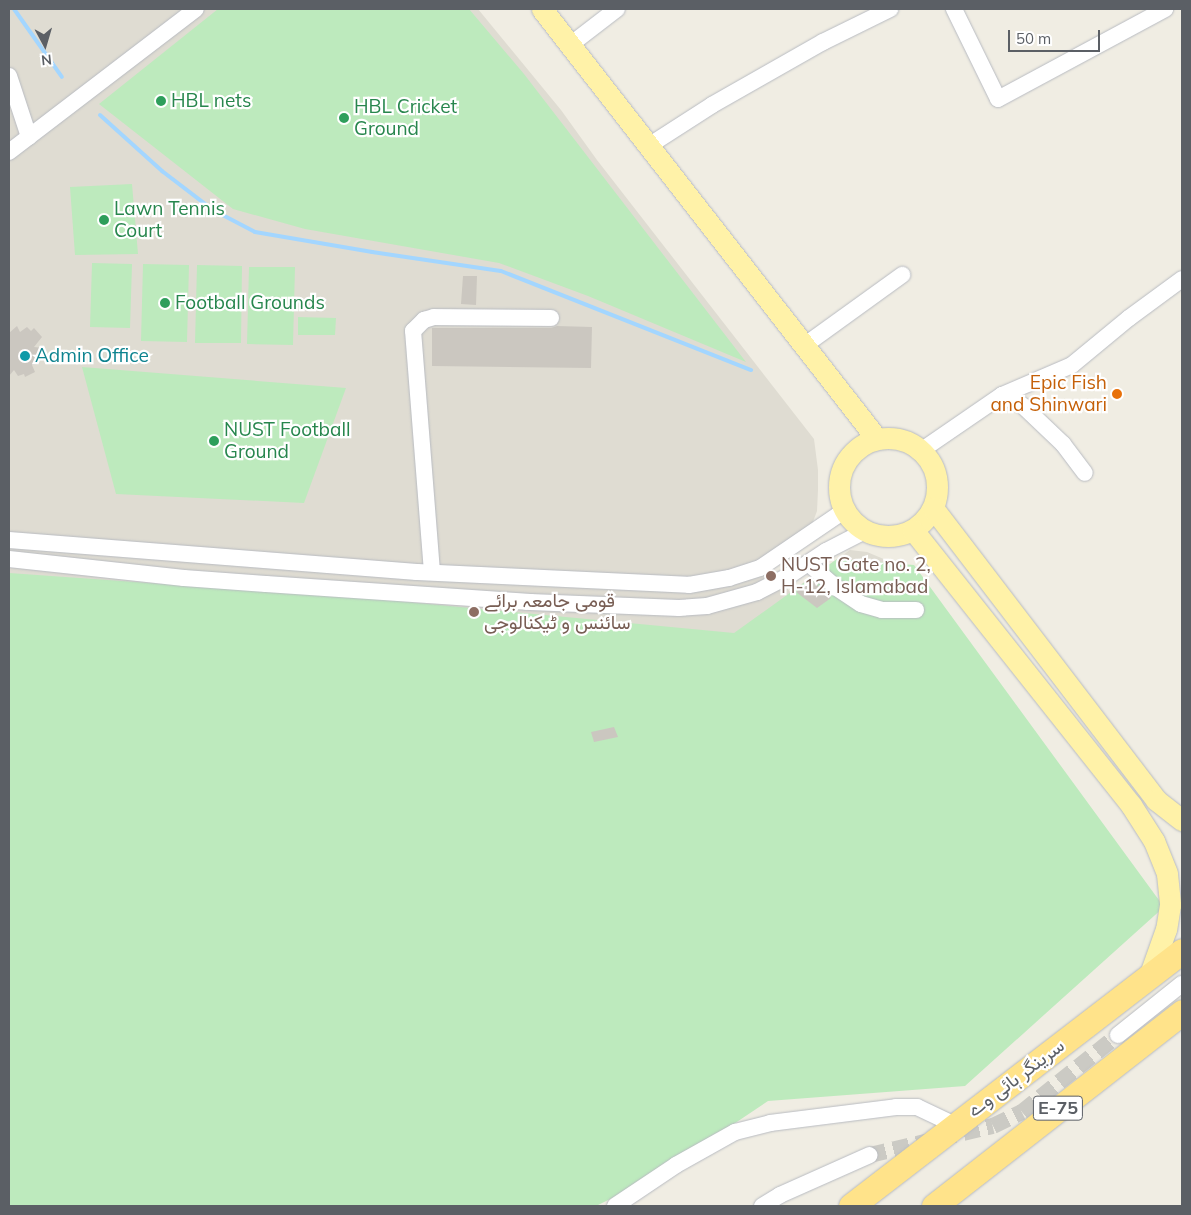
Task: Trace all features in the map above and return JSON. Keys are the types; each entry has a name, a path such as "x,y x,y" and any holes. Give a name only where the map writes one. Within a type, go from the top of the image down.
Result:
{"highway":[{"name":"سرینگر ہائی وے","path":"851,1206 1182,951"},
{"name":"E-75","path":"934,1206 1182,1012"}],"main road":[{"path":"542,9 877,438"},
{"path":"877,438 893,438 908,442 922,450 932,463 937,477 938,493 933,508 925,521 912,530 897,536 881,536 865,531 853,522 844,511 838,488 844,464 851,454 863,444 877,438"},
{"path":"933,508 1156,800 1182,820"},
{"path":"912,530 1131,805 1154,840 1167,874 1170,898 1166,928 1149,977"}],"street":[{"path":"9,152 196,9"},
{"path":"570,45 618,9"},
{"path":"650,145 712,105 823,42 890,9"},
{"path":"954,9 998,99 1166,9"},
{"path":"9,76 29,137"},
{"path":"805,345 832,323 902,275"},
{"path":"922,450 1002,395 1072,365 1129,318 1182,279"},
{"path":"416,593 424,572 412,331 424,320 434,317 551,318"},
{"path":"1002,395 1022,405 1062,444 1085,473"},
{"path":"9,540 424,572 659,585 713,582 760,568 844,511"},
{"path":"9,560 184,578 530,602 679,608 707,606 757,592 865,531"},
{"path":"808,563 834,586 861,604 882,610 916,610"},
{"path":"1118,1035 1182,984"},
{"path":"615,1206 676,1166 735,1132 770,1123 896,1107 917,1107 936,1114 955,1125"},
{"path":"762,1206 780,1195 870,1155"}],"shaded area":[{"name":"قومی جامعہ برائے سائنس و ٹیکنالوجی","path":"9,9 478,9 561,110 597,160 814,439 818,470 818,490 817,511 811,527 765,558 790,592 850,550 867,552 898,565 9,1206"}],"green space":[{"path":"218,9 469,9 524,74 746,362 588,296 499,263 305,229 233,209 99,104"},
{"name":"Lawn Tennis Court","path":"132,184 138,254 75,255 70,187"},
{"path":"92,263 132,264 130,328 90,327"},
{"name":"Football Grounds","path":"143,264 189,265 187,342 141,341"},
{"name":"Football Grounds","path":"197,265 242,266 241,343 195,343"},
{"name":"Football Grounds","path":"249,267 295,267 293,345 247,344"},
{"path":"298,317 336,318 335,335 298,335"},
{"name":"NUST Football Ground","path":"82,367 346,388 304,503 116,494"},
{"path":"837,559 914,565 1164,907 965,1086 768,1101 653,1178 596,1206 9,1206 9,573 377,599 734,633"}],"building":[{"path":"463,276 477,276 476,305 461,304"},
{"name":"Admin Office","path":"17,326 20,332 27,327 31,331 34,328 42,337 34,347 43,348 39,364 32,365 35,372 25,377 24,374 18,376 14,370 9,376 9,333"},
{"path":"557,326 592,327 591,368 432,366 432,328 551,328"},
{"path":"812,580 831,598 817,608 796,592"},
{"path":"614,727 618,737 594,742 591,732"}],"waterway":[{"path":"14,9 62,77"},
{"path":"100,115 162,171 213,210 255,232 501,271 751,370"}],"tunnel":[{"path":"870,1155 993,1126 1022,1112 1118,1035"}],"place":[{"name":"HBL nets","path":"161,101"},
{"name":"HBL Cricket Ground","path":"344,118"},
{"name":"Lawn Tennis Court","path":"104,220"},
{"name":"Football Grounds","path":"165,303"},
{"name":"Admin Office","path":"25,356"},
{"name":"Epic Fish and Shinwari","path":"1117,394"},
{"name":"NUST Football Ground","path":"214,441"},
{"name":"NUST Gate no. 2, H-12, Islamabad","path":"771,576"},
{"name":"قومی جامعہ برائے سائنس و ٹیکنالوجی","path":"474,612"}]}
